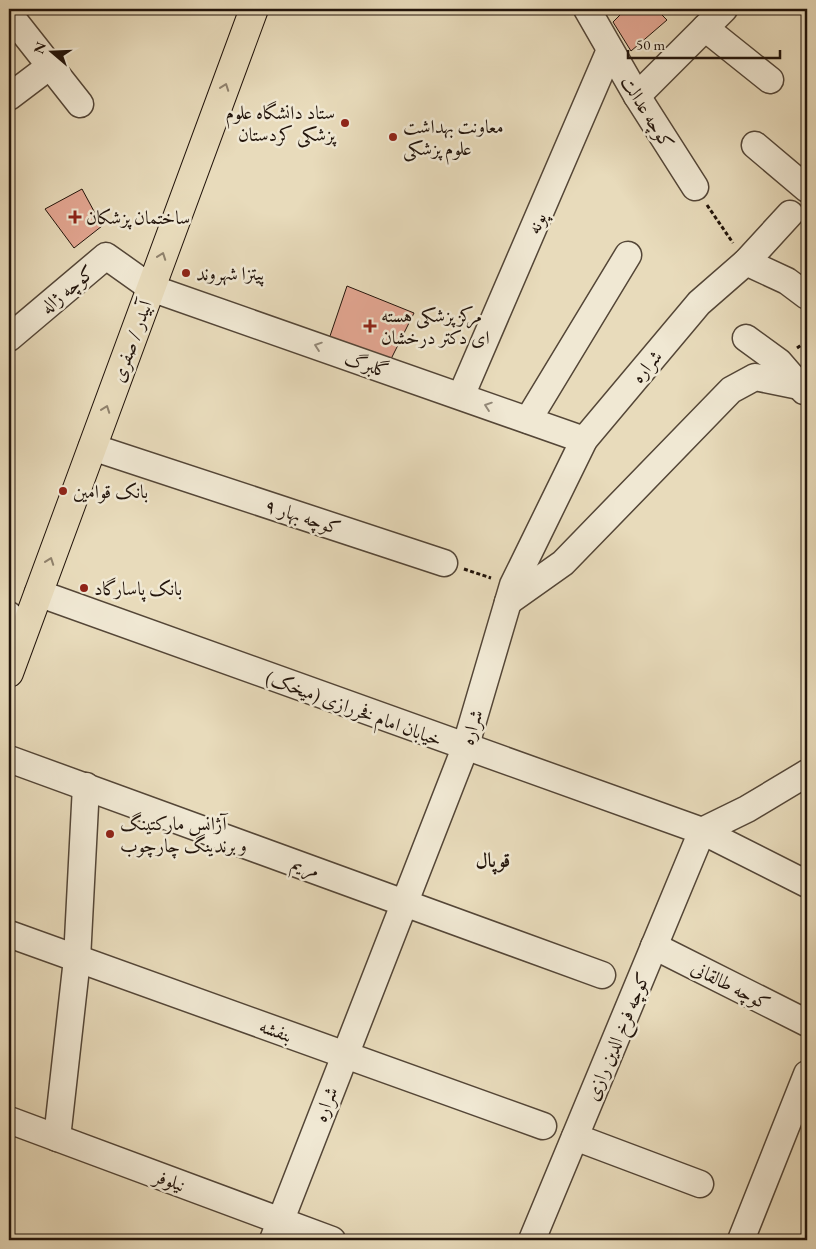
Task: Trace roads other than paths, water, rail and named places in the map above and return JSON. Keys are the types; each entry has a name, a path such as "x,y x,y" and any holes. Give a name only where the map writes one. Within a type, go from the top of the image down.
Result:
{"main road":[{"name":"آبیدر / صفری","path":"9,673 16,625 38,594 254,9"}],"street":[{"name":"کوچه عدالت","path":"587,9 637,96 695,188"},
{"path":"637,96 724,9"},
{"path":"9,14 80,104"},
{"path":"705,28 770,80"},
{"name":"پونه","path":"461,396 610,50"},
{"path":"9,97 50,66"},
{"path":"755,145 807,189"},
{"name":"شراره","path":"277,1231 344,1054 465,748 511,594 584,440 700,303 746,262 790,214"},
{"path":"528,420 628,255"},
{"name":"کوچه ژاله","path":"9,338 106,256 151,288"},
{"path":"746,262 787,281 807,296"},
{"name":"گلبرگ","path":"151,288 584,440"},
{"path":"746,338 779,362 803,390"},
{"path":"511,594 563,563 731,390 755,377 803,390"},
{"name":"کوچه بهار ۹","path":"92,447 444,563"},
{"name":"خیابان امام فخررازی (میخک)","path":"38,594 702,832 807,884"},
{"name":"مریم","path":"9,759 602,975"},
{"path":"702,832 807,773"},
{"path":"57,1138 77,959 86,786"},
{"name":"کوچه فرخ الدین رازی","path":"532,1240 702,832"},
{"name":"بنفشه","path":"9,934 543,1126"},
{"name":"کوچه طالقانی","path":"654,946 807,1023"},
{"path":"740,1240 807,1074"},
{"name":"نیلوفر","path":"9,1120 57,1138 277,1231 332,1240"},
{"path":"575,1137 700,1184"}],"place":[{"name":"ستاد دانشگاه علوم پزشکی کردستان","path":"345,123"},
{"name":"معاونت بهداشت علوم پزشکی","path":"393,137"},
{"name":"ساختمان پزشکان","path":"75,217"},
{"name":"پیتزا شهروند","path":"186,273"},
{"name":"مرکز پزشکی هسته ای دکتر درخشان","path":"370,326"},
{"name":"بانک قوامین","path":"63,491"},
{"name":"بانک پاسارگاد","path":"84,588"},
{"name":"آژانس مارکتینگ و برندینگ چارچوب","path":"110,834"}],"district":[{"name":"قوپال","path":"493,860"}]}
